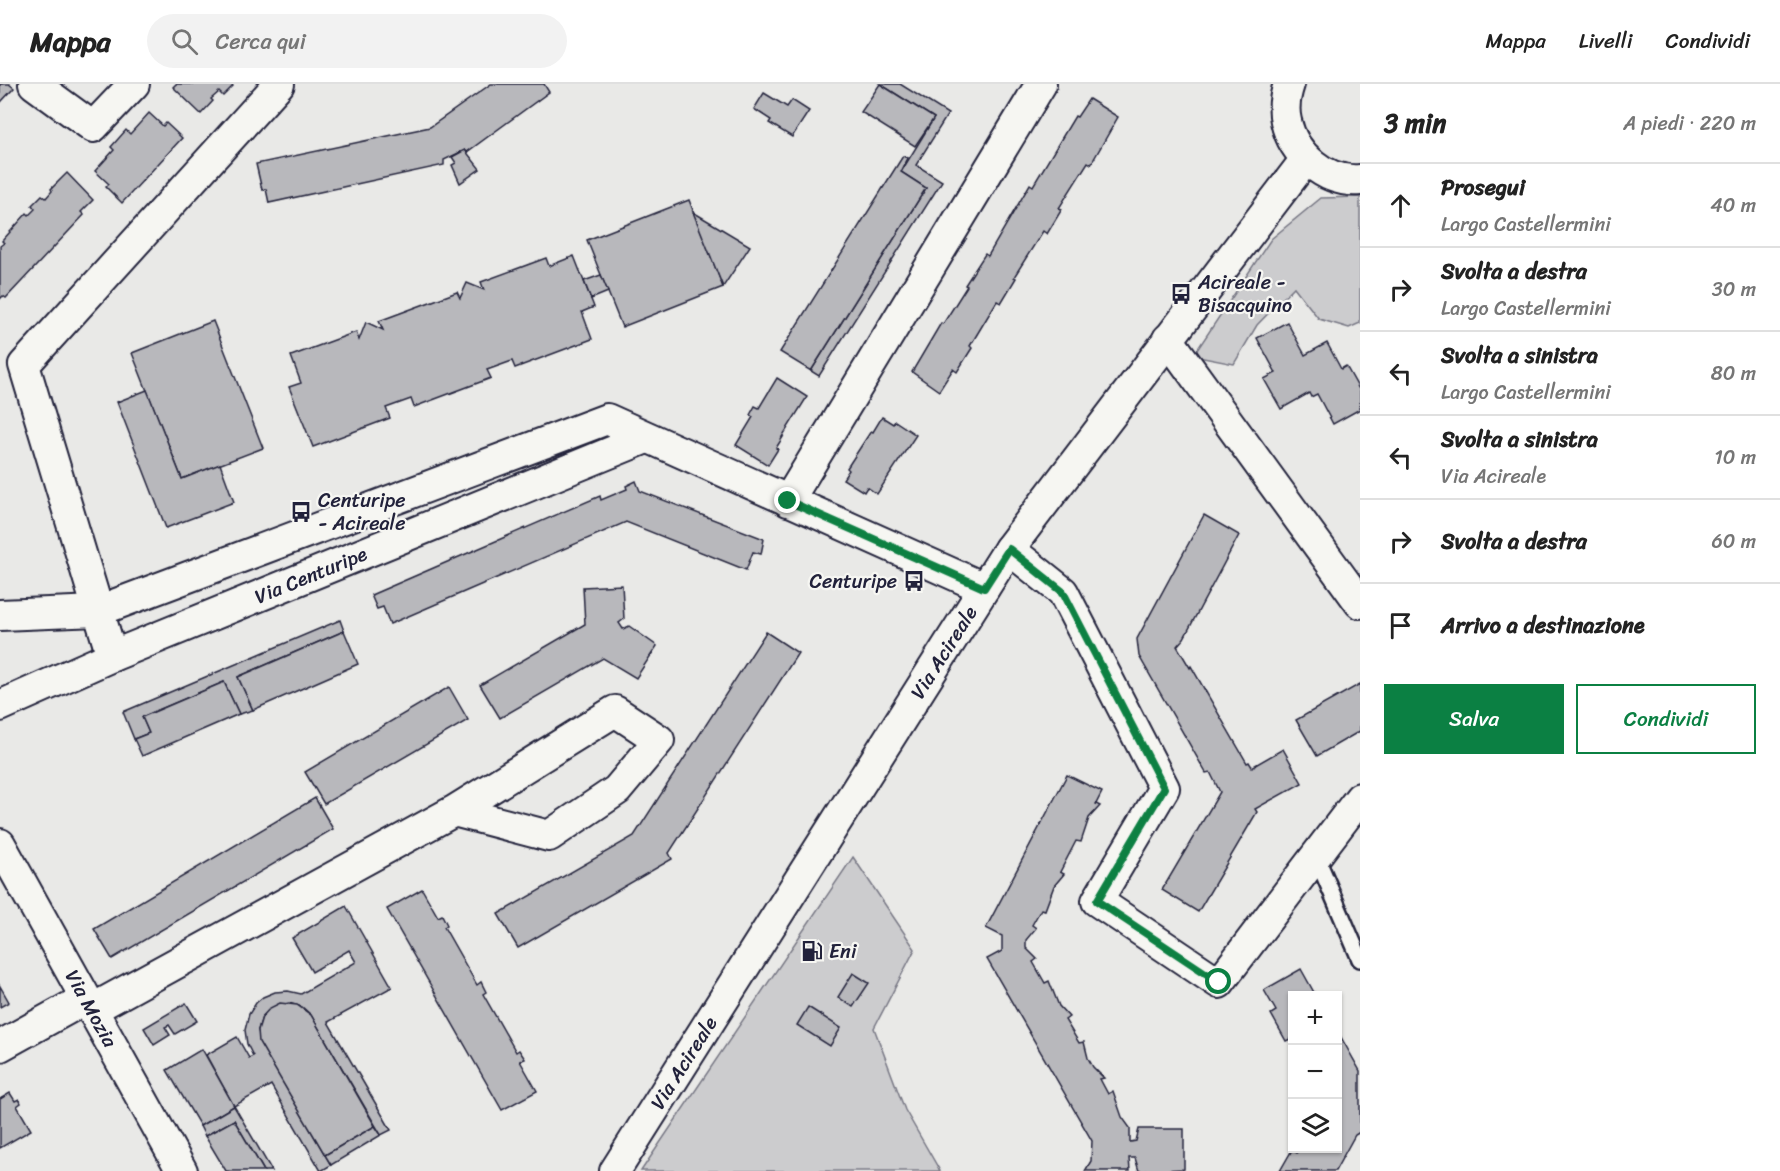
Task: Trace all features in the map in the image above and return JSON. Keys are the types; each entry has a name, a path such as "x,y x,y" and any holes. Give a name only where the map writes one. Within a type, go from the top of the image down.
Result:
{"street":[{"path":"34,84 93,127 134,84"},
{"path":"112,656 24,365 279,84"},
{"path":"788,501 1041,84"},
{"path":"1289,84 1285,97 1285,120 1293,141 1306,159 1327,174 1351,181 1360,180"},
{"name":"Via Acireale","path":"615,1171 1009,549 1306,159"},
{"path":"1168,339 1360,603"},
{"path":"0,615 98,611 607,419 984,588"},
{"name":"Via Centuripe","path":"0,706 112,656 646,438"},
{"path":"1009,549 1063,592 1164,788 1097,901 1219,982 1360,798"},
{"path":"0,1046 88,1004 454,811 615,711 659,740 617,790 549,836 454,811"},
{"name":"Via Mozia","path":"0,844 182,1171"}],"lane":[{"path":"1316,856 1360,959"}],"shaded area":[{"path":"1360,197 1360,323 1349,328 1319,319 1294,287 1257,325 1234,364 1193,356 1271,239 1321,198"},
{"path":"853,857 915,949 874,1028 905,1110 940,1171 641,1171"}],"building":[{"path":"0,84 9,84 14,88 0,103"},
{"path":"176,84 231,84 233,86 223,96 219,92 211,99 213,101 201,114 173,87"},
{"path":"491,84 544,84 549,92 467,152 465,150 444,160 444,165 269,203 266,189 262,190 256,164 430,127"},
{"path":"880,84 900,84 948,114 916,165 942,181 819,376 811,371 926,188 901,172 934,118"},
{"path":"880,84 934,118 915,146 861,112"},
{"path":"764,93 787,107 792,100 809,111 792,137 769,123 771,120 754,109"},
{"path":"1089,99 1118,117 1091,164 1088,162 1059,208 1062,209 1047,234 1043,231 1014,277 1016,278 1001,303 997,301 957,372 953,369 939,391 912,372 985,254 988,256 1030,184 1033,186 1075,116 1077,117"},
{"path":"149,113 163,126 166,123 182,138 122,203 106,187 109,184 95,171 114,150 111,147 126,130 130,134"},
{"path":"465,150 480,169 460,183 452,165 456,163 452,157"},
{"path":"903,156 908,158 901,172 926,188 811,371 780,352"},
{"path":"67,173 93,200 81,212 84,215 6,298 3,296 0,299 0,246 4,243 2,241 27,213 29,215 35,209 32,205 42,195 46,198 52,191 51,189"},
{"path":"689,200 723,287 622,327 587,240"},
{"path":"693,212 750,246 723,287"},
{"path":"574,256 594,307 582,312 592,339 515,368 512,361 487,370 491,378 414,407 411,399 386,408 390,418 313,447 289,387 301,383 291,356 356,332 359,340 366,322 383,330 379,321 457,292 460,298 467,283 484,290 481,282 546,258 549,266"},
{"path":"601,275 608,292 591,299 584,281"},
{"path":"213,321 263,448 182,479 132,353"},
{"path":"1287,322 1305,355 1327,343 1341,369 1346,366 1360,391 1360,409 1333,424 1317,394 1311,397 1309,393 1281,409 1264,379 1276,373 1257,338"},
{"path":"777,378 807,397 768,465 736,445 753,417 750,415 755,406 759,408"},
{"path":"147,390 182,479 220,464 234,502 166,528 117,402"},
{"path":"882,417 893,424 895,421 916,435 877,494 867,487 864,492 843,479 849,470 847,468"},
{"path":"636,481 640,491 764,539 761,554 753,552 746,570 626,522 390,624 383,607 377,609 371,595 600,496 601,500 627,489 626,486"},
{"path":"1204,515 1239,535 1184,638 1177,646 1247,763 1249,762 1252,767 1283,749 1302,783 1255,809 1257,812 1198,912 1162,890 1220,792 1210,772 1206,773 1139,656 1137,639"},
{"path":"622,585 624,619 619,623 623,629 629,626 657,646 636,678 603,658 500,718 480,685 585,624 583,587"},
{"path":"340,620 344,631 238,677 253,710 239,714 224,682 142,717 149,733 134,739 123,712"},
{"path":"344,631 358,664 253,710 238,677"},
{"path":"766,632 798,653 669,853 672,859 518,948 498,914 634,836"},
{"path":"224,682 239,714 142,756 134,739 149,733 142,717"},
{"path":"1360,684 1360,731 1317,756 1296,720"},
{"path":"449,687 468,720 324,804 305,772"},
{"path":"1067,775 1102,792 1096,804 1100,806 1089,818 1081,842 1076,841 1060,872 1064,874 1054,886 1045,910 1041,909 1032,925 1036,928 1026,940 1026,948 1037,959 1033,962 1045,983 1049,981 1059,1006 1069,1017 1065,1020 1079,1043 1084,1042 1093,1067 1104,1078 1100,1079 1108,1094 1113,1091 1122,1117 1130,1128 1130,1142 1136,1141 1139,1129 1184,1129 1184,1169 1139,1171 1135,1158 1129,1158 1130,1171 1085,1171 1091,1161 1092,1141 987,959 1002,951 1002,936 986,928"},
{"path":"315,798 333,829 112,959 94,929"},
{"path":"422,889 438,917 442,915 447,925 444,927 477,985 481,982 486,992 483,994 516,1052 519,1050 525,1059 520,1061 537,1091 502,1110 387,909"},
{"path":"346,906 392,987 328,1022 391,1130 381,1135 311,1015 302,1007 289,1003 275,1006 262,1017 258,1030 261,1044 331,1165 321,1171 271,1085 234,1106 206,1055 237,1037 249,1058 253,1056 247,1044 245,1030 249,1014 256,1003 275,992 288,991 301,994 356,962 349,950 312,972 292,938"},
{"path":"1301,969 1313,991 1288,991 1288,1040 1286,1041 1271,1014 1276,1011 1264,990"},
{"path":"853,973 869,983 853,1007 838,997"},
{"path":"0,986 9,1002 0,1007"},
{"path":"186,1003 197,1021 175,1034 169,1025 165,1027 170,1035 154,1045 144,1028"},
{"path":"280,1003 297,1005 311,1015 375,1126 325,1155 259,1042 258,1030 262,1017 270,1008"},
{"path":"808,1007 841,1028 830,1046 797,1025"},
{"path":"1342,1039 1360,1071 1360,1132 1355,1135 1335,1171 1280,1171 1290,1153 1342,1153"},
{"path":"202,1049 234,1106 200,1126 167,1070"},
{"path":"10,1093 15,1101 19,1099 21,1103 17,1106 31,1130 0,1148 0,1099"},
{"path":"234,1106 272,1171 264,1171 234,1120 205,1136 200,1126"},
{"path":"234,1120 264,1171 226,1171 205,1136"},
{"path":"375,1126 381,1135 331,1165 325,1155"}],"place":[{"name":"Acireale - Bisacquino","path":"1181,294"},
{"name":"Centuripe - Acireale","path":"301,512"},
{"name":"Centuripe","path":"914,581"},
{"name":"Eni","path":"812,951"}],"route":[{"path":"788,501 984,588 1009,549 1063,592 1164,788 1097,901 1219,982"}]}
